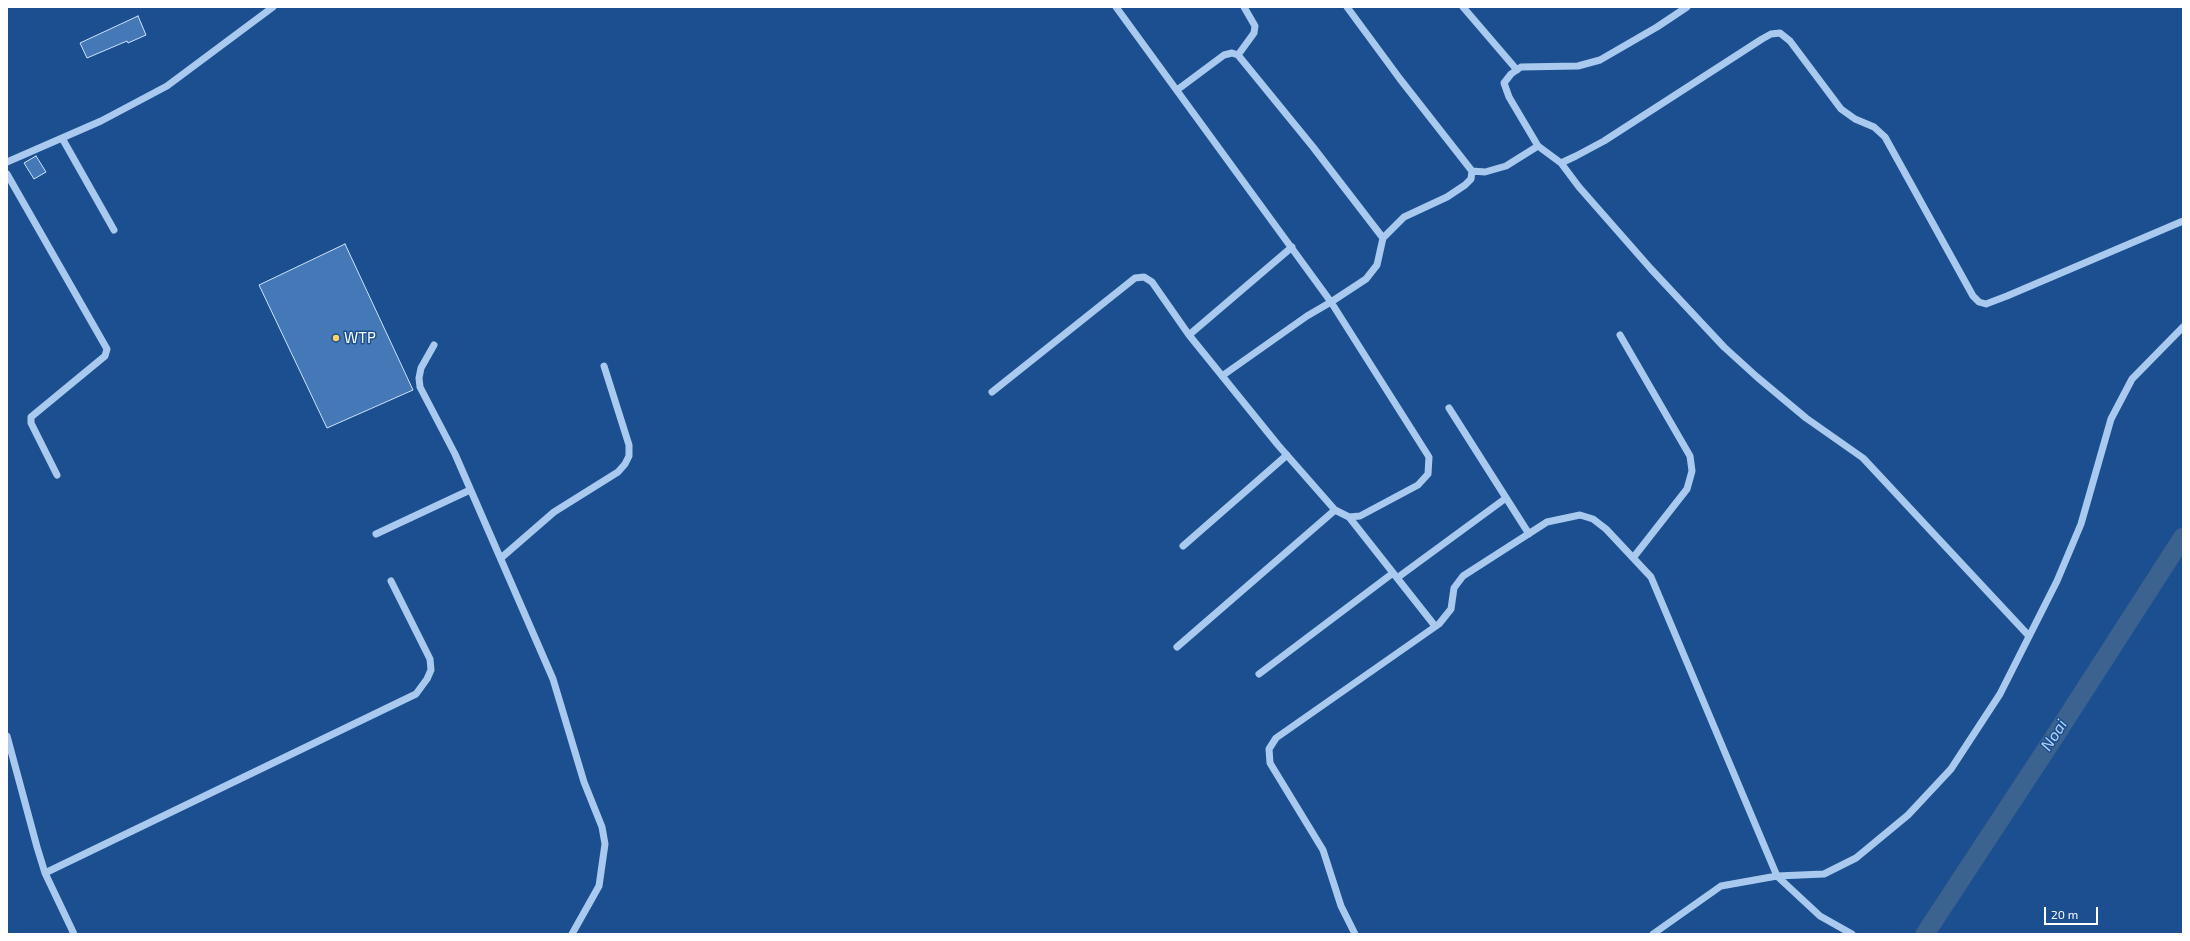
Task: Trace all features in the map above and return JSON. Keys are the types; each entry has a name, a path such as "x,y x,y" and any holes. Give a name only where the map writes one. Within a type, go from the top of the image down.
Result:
{"street":[{"path":"7,162 101,121 167,86 274,7"},
{"path":"1116,7 1331,302 1429,457 1428,474 1418,485 1360,516 1349,517"},
{"path":"1238,55 1254,33 1255,26 1244,7"},
{"path":"1347,7 1400,79 1472,171 1471,179 1465,185 1447,197 1404,218 1383,238"},
{"path":"1463,7 1517,70"},
{"path":"1687,7 1658,27 1600,60 1578,66 1521,67 1510,74 1504,83 1509,97 1538,146 1560,163 1579,187 1651,269 1724,347 1806,418 1863,458 2029,636"},
{"path":"1560,163 1604,141 1762,39 1771,34 1780,33 1790,41 1841,109 1855,119 1874,127 1885,137 1973,296 1979,302 1986,304 2007,296 2183,221"},
{"path":"1177,90 1224,55 1232,53 1238,55 1313,147 1383,238 1382,251 1374,270 1366,279 1307,316 1222,376"},
{"path":"62,138 114,230"},
{"path":"1472,171 1485,172 1506,166 1538,146"},
{"path":"7,174 107,349 105,356 31,417 31,423 57,475"},
{"path":"1189,335 1292,247"},
{"path":"992,392 1135,278 1144,277 1152,282 1189,335 1286,455 1335,510 1349,517 1435,626"},
{"path":"1653,934 1721,886 1777,876 1824,874 1856,858 1908,815 1951,769 2000,694 2057,581 2081,524 2111,420 2132,379 2183,327"},
{"path":"1620,335 1690,456 1692,471 1687,489 1633,558"},
{"path":"434,345 421,368 419,378 420,387 455,454 553,679 584,782 602,827 605,844 599,886 572,934"},
{"path":"501,558 554,512 618,472 625,464 629,456 629,445 604,366"},
{"path":"1449,408 1529,534"},
{"path":"1183,546 1286,455"},
{"path":"376,534 470,490"},
{"path":"1259,674 1395,575 1506,498"},
{"path":"1177,646 1335,510"},
{"path":"1355,934 1341,906 1318,839 1270,763 1269,749 1276,738 1435,626 1451,609 1454,588 1463,576 1548,522 1580,515 1593,519 1606,529 1651,577 1777,876 1820,916 1852,934"},
{"path":"46,873 416,694 428,679 430,659 391,581"},
{"path":"7,736 10,760 46,873 74,934"}],"building":[{"path":"138,16 146,35 128,43 127,41 87,58 80,43"},
{"path":"36,156 46,172 34,179 24,163"},
{"name":"WTP","path":"345,244 413,390 327,428 259,285"}],"waterway":[{"name":"Noai","path":"1925,934 2183,537"}],"place":[{"name":"WTP","path":"336,338"}]}
